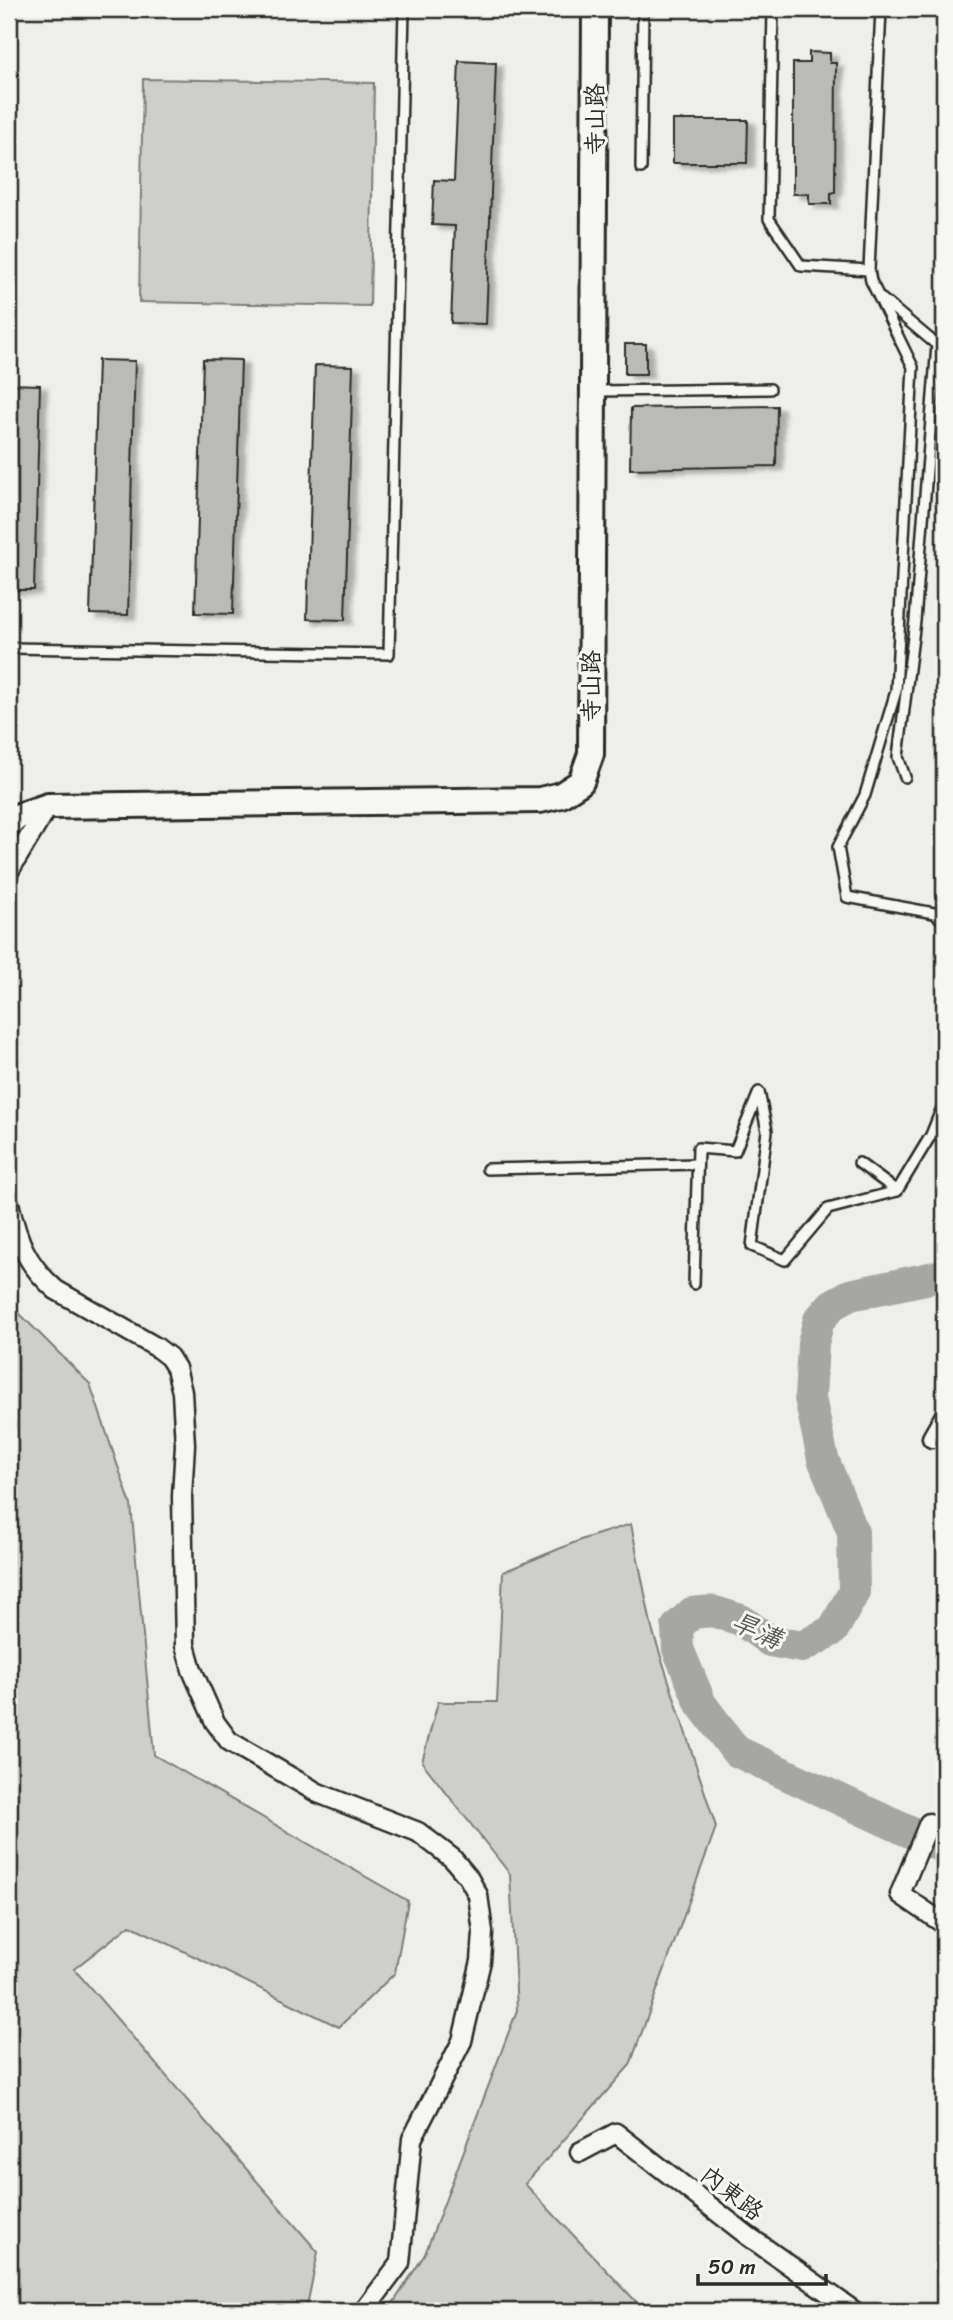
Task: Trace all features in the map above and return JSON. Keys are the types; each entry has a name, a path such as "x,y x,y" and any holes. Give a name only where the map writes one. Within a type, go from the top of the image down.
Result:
{"street":[{"name":"寺山路","path":"9,823 19,816 48,806 540,800 561,795 581,782 591,754 595,9"},
{"path":"9,871 48,806"},
{"path":"9,1203 17,1239 42,1278 56,1290 156,1347 169,1357 176,1368 182,1392 185,1445 182,1496 185,1645 192,1670 215,1722 229,1741 318,1793 418,1832 452,1858 468,1877 478,1895 483,1932 481,1961 462,2041 412,2139 400,2263 364,2311"},
{"path":"932,1437 944,1417"},
{"path":"929,1823 900,1894 944,1924"},
{"name":"內東路","path":"580,2152 616,2133 748,2236 854,2311"}],"lane":[{"path":"9,648 389,654 404,9"},
{"path":"641,168 643,9"},
{"path":"772,9 769,219 801,266 869,270"},
{"path":"881,9 869,270 878,296 913,367 896,691 865,795 838,847 847,897 934,914 944,921"},
{"path":"878,296 937,345 915,621 898,757 905,777"},
{"path":"594,391 770,389"},
{"path":"694,1284 698,1148 735,1151 759,1092 767,1131 751,1246 785,1260 828,1209 897,1191 931,1135 944,1104"},
{"path":"859,1163 897,1191"},
{"path":"488,1169 697,1164"}],"shaded area":[{"path":"143,79 374,83 370,306 139,302"},
{"path":"9,1303 90,1384 131,1505 154,1755 408,1901 395,1973 339,2027 130,1925 74,1969 318,2252 306,2311 9,2311"},
{"path":"631,1524 652,1629 716,1827 630,2065 525,2184 645,2311 388,2311 425,2254 517,2010 510,1874 422,1762 438,1702 497,1702 503,1572 583,1539"}],"building":[{"path":"809,52 830,53 830,63 836,63 835,192 831,193 831,204 809,204 809,194 793,194 793,63 809,63"},
{"path":"937,59 944,59 944,124 936,124"},
{"path":"459,61 496,63 486,324 451,323 455,226 432,225 434,180 454,181"},
{"path":"673,120 748,120 747,163 673,163"},
{"path":"625,344 646,344 646,374 625,374"},
{"path":"203,359 241,360 233,614 195,613"},
{"path":"98,360 135,361 128,615 90,614"},
{"path":"315,365 353,366 345,620 307,619"},
{"path":"9,384 40,385 34,590 9,590"},
{"path":"777,406 776,466 630,469 631,408"}],"waterway":[{"name":"旱溝","path":"944,1275 850,1295 832,1305 819,1320 813,1343 810,1398 823,1459 853,1532 854,1592 833,1630 802,1647 770,1641 741,1620 712,1611 692,1613 677,1627 678,1649 701,1704 736,1751 944,1848"}]}
